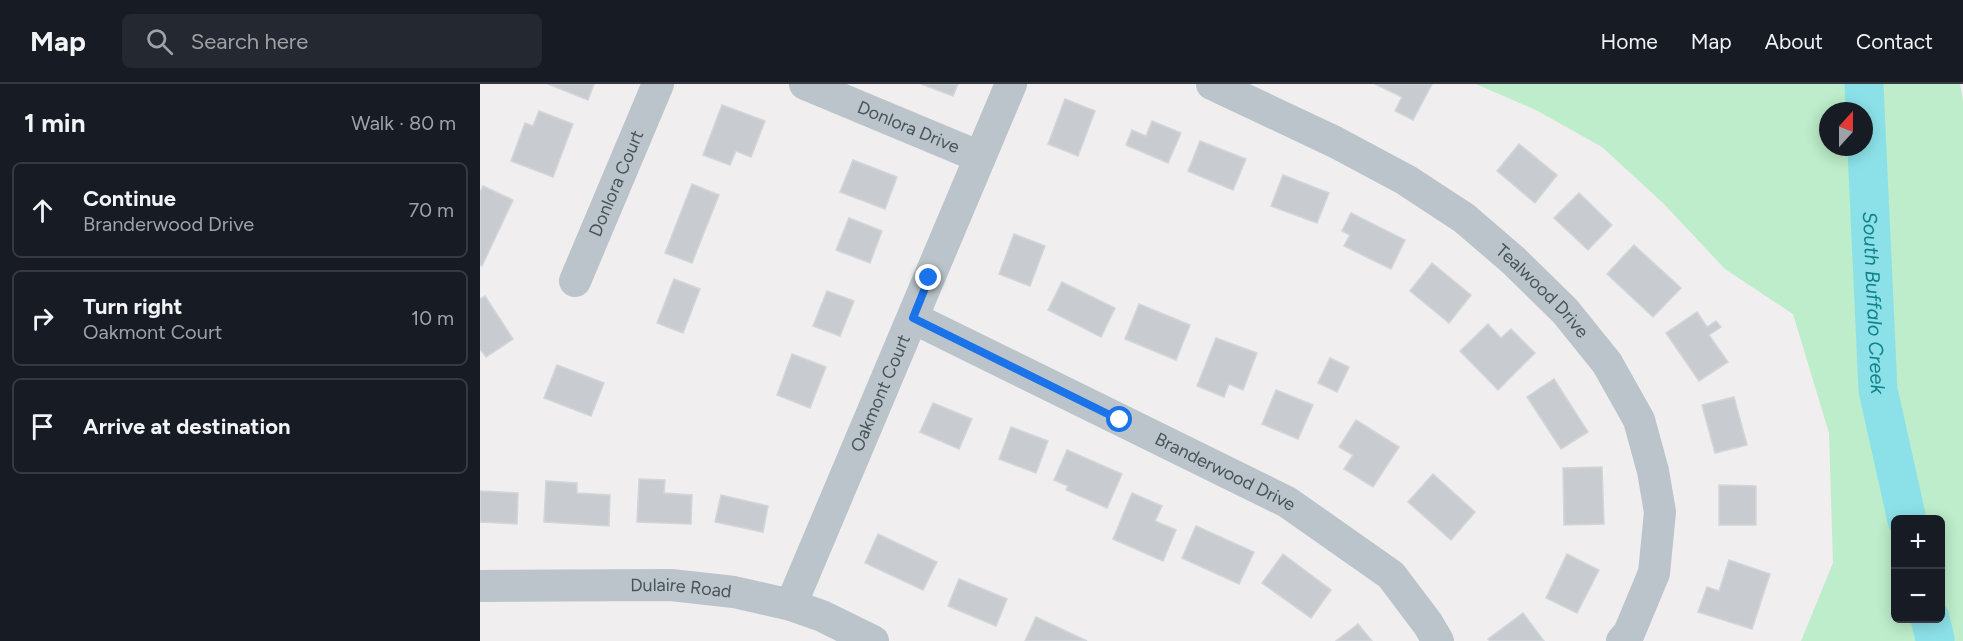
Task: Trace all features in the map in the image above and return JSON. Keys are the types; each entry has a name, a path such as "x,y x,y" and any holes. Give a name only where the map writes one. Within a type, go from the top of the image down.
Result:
{"street":[{"name":"Donlora Court","path":"575,281 657,84"},
{"name":"Donlora Drive","path":"805,84 980,157"},
{"name":"Oakmont Court","path":"791,605 1011,84"},
{"name":"Tealwood Drive","path":"1212,84 1345,147 1406,180 1464,218 1514,261 1565,311 1607,363 1639,420 1653,471 1659,512 1654,573 1629,633 1623,641"},
{"name":"Branderwood Drive","path":"913,318 1287,502 1391,574 1438,641"},
{"name":"Dulaire Road","path":"480,586 671,585 734,592 791,605 822,616 873,641"}],"green space":[{"path":"1476,84 1960,84 1963,101 1963,641 1801,641 1833,563 1829,433 1793,314 1725,269 1663,203 1602,147 1536,110"}],"building":[{"path":"548,84 594,84 588,100"},
{"path":"921,84 958,84 953,96"},
{"path":"1375,84 1432,84 1413,120 1395,111 1402,97"},
{"path":"1065,99 1095,111 1078,156 1048,144"},
{"path":"722,105 765,121 751,157 736,151 730,165 703,155"},
{"path":"539,111 573,124 553,177 511,161 525,123 533,126"},
{"path":"1152,121 1181,133 1168,163 1126,145 1132,130 1146,136"},
{"path":"1200,141 1246,159 1233,190 1188,171"},
{"path":"1519,144 1557,175 1535,203 1497,171"},
{"path":"853,160 897,177 885,209 840,192"},
{"path":"1283,175 1329,193 1317,223 1271,206"},
{"path":"692,184 719,195 692,263 665,253"},
{"path":"483,186 513,200 482,266 480,265 480,193"},
{"path":"1579,193 1612,225 1588,250 1554,218"},
{"path":"1351,213 1405,240 1391,269 1344,246 1350,235 1342,231"},
{"path":"849,218 882,231 870,263 836,250"},
{"path":"1014,234 1045,246 1030,286 999,274"},
{"path":"1634,245 1681,288 1653,317 1607,274"},
{"path":"1432,263 1471,295 1449,323 1410,291"},
{"path":"674,279 700,289 683,333 657,323"},
{"path":"1062,282 1115,308 1101,337 1048,310"},
{"path":"827,291 854,301 840,336 813,326"},
{"path":"485,296 513,339 486,357 480,349 480,299"},
{"path":"1139,304 1190,325 1176,360 1125,339"},
{"path":"1697,312 1707,327 1716,321 1721,327 1709,335 1728,362 1699,381 1666,333"},
{"path":"1488,324 1501,338 1511,329 1535,353 1498,390 1460,351"},
{"path":"1216,338 1257,353 1243,390 1229,384 1224,397 1197,386"},
{"path":"792,354 826,367 810,408 777,395"},
{"path":"1330,358 1349,367 1337,392 1318,383"},
{"path":"557,365 604,383 591,416 544,398"},
{"path":"1554,379 1588,432 1561,449 1527,397"},
{"path":"1276,390 1313,405 1298,439 1262,424"},
{"path":"1734,397 1747,445 1715,453 1702,405"},
{"path":"933,403 972,419 959,449 920,432"},
{"path":"1356,420 1399,447 1373,487 1344,469 1353,455 1339,447"},
{"path":"1011,427 1048,441 1036,473 999,459"},
{"path":"1067,450 1122,474 1107,508 1066,490 1068,486 1054,480"},
{"path":"1602,467 1604,524 1564,525 1563,468"},
{"path":"1433,474 1475,512 1451,540 1408,502"},
{"path":"639,479 665,480 664,493 692,495 691,524 637,522"},
{"path":"546,481 577,483 577,493 610,495 609,526 544,522"},
{"path":"1719,485 1756,486 1756,525 1719,525"},
{"path":"480,491 518,493 517,524 480,522"},
{"path":"1132,493 1162,506 1155,521 1176,530 1163,561 1113,539"},
{"path":"721,495 768,506 763,532 715,522"},
{"path":"1196,526 1254,552 1239,584 1182,558"},
{"path":"878,534 937,562 923,590 865,563"},
{"path":"1283,554 1331,590 1311,618 1262,583"},
{"path":"1567,554 1599,570 1577,613 1546,598"},
{"path":"1729,560 1770,574 1752,629 1698,612 1707,587 1719,591"},
{"path":"959,579 1007,599 996,626 948,606"},
{"path":"1523,613 1544,641 1490,641 1488,639"},
{"path":"1036,617 1087,641 1025,641"},
{"path":"1358,624 1372,641 1336,641"}],"waterway":[{"name":"South Buffalo Creek","path":"1864,84 1878,390 1906,515"},
{"name":"South Buffalo Creek","path":"1931,623 1935,639"}],"route":[{"path":"929,278 913,318 1120,420"}]}
